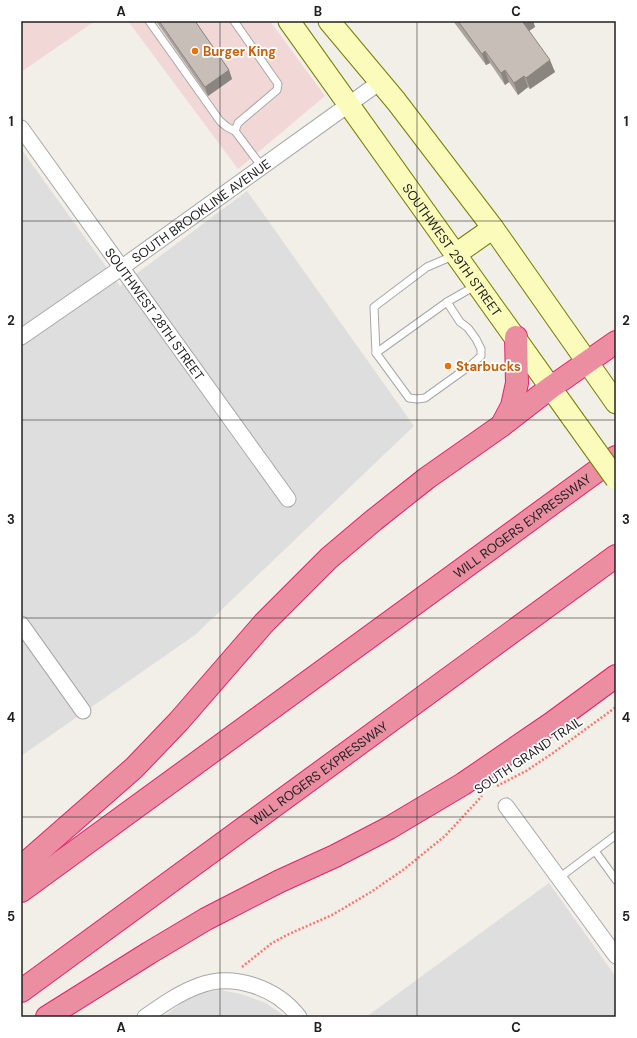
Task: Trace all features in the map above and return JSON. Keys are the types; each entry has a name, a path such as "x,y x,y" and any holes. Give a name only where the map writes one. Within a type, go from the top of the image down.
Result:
{"highway":[{"path":"501,426 512,406 517,383 516,337"},
{"path":"21,867 134,768 180,722 264,623 329,558 427,478 501,426 550,388 616,342"},
{"name":"WILL ROGERS EXPRESSWAY","path":"21,891 616,457"},
{"name":"WILL ROGERS EXPRESSWAY","path":"21,991 616,556"},
{"path":"47,1017 206,919 389,828 463,784 552,723 616,676"}],"main road":[{"name":"SOUTHWEST 29TH STREET","path":"289,21 616,479"},
{"path":"329,21 380,82 493,228 613,398"},
{"path":"456,254 493,228"}],"street":[{"name":"SOUTH BROOKLINE AVENUE","path":"21,337 380,82"},
{"name":"SOUTHWEST 28TH STREET","path":"21,128 120,268 288,499"},
{"path":"21,624 83,711"},
{"path":"506,806 616,956"},
{"path":"145,1017 168,1001 197,986 209,982 223,981 238,982 266,990 283,1000 299,1017"}],"lane":[{"path":"149,21 220,121 226,128 236,131 262,167"},
{"path":"234,21 278,84 277,90 238,123 236,131"},
{"path":"447,302 460,322 468,328 476,339 481,349 480,356 472,365 425,398 417,400 409,398 376,353 374,306 427,267 456,254"},
{"path":"376,353 447,302 478,284"},
{"path":"559,878 616,835"},
{"path":"594,851 616,880"}],"path":[{"name":"SOUTH GRAND TRAIL","path":"493,788 526,771 616,707"},
{"name":"SOUTH GRAND TRAIL","path":"240,972 246,963 272,943 332,915 404,870 445,836 486,793"}],"shaded area":[{"path":"21,21 95,21 21,72"},
{"path":"128,21 270,21 325,96 238,169"},
{"path":"21,149 120,286 247,191 414,426 195,635 21,756"},
{"path":"549,883 616,977 616,1017 366,1017"},
{"path":"221,990 241,994 266,1003 286,1017 163,1017 183,1002 199,993"}],"building":[{"name":"Burger King","path":"159,21 195,21 229,70 205,87"},
{"path":"458,21 522,21 550,60 526,78 524,76 514,83 505,70 501,73 485,51 482,54"}],"place":[{"name":"Burger King","path":"195,51"},
{"name":"Starbucks","path":"448,366"}]}
